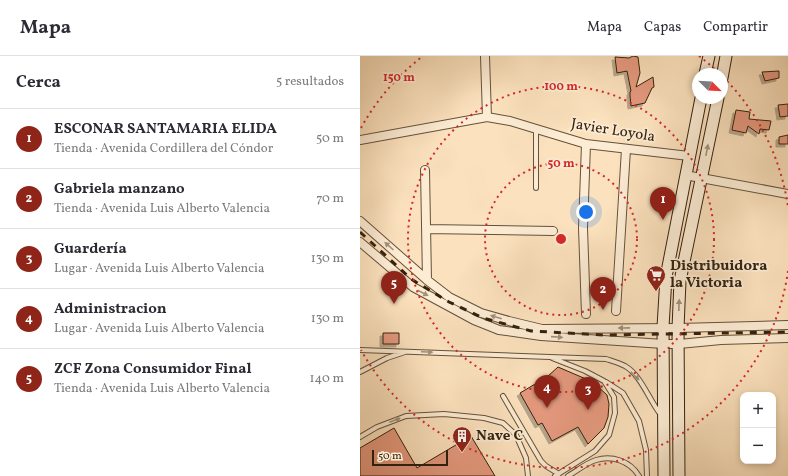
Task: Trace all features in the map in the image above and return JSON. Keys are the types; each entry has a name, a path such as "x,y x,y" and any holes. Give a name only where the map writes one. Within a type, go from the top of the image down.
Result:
{"street":[{"path":"485,56 487,118"},
{"path":"706,68 708,56"},
{"path":"724,68 726,56"},
{"path":"664,476 663,328 666,277 699,104"},
{"path":"679,476 678,328 680,281 717,104"},
{"name":"Javier Loyola","path":"360,140 487,118 510,121 586,144 690,156"},
{"path":"586,144 583,228 586,314"},
{"path":"616,311 626,149"},
{"path":"425,170 427,280"},
{"path":"685,175 788,194"},
{"path":"360,221 427,280 449,297 481,312 542,329 678,328 788,325"},
{"path":"426,229 553,231"},
{"path":"360,242 413,287 474,320 499,330 542,336 664,344 720,340 788,338"}],"lane":[{"path":"536,130 536,188"},
{"path":"360,350 606,359 625,366 642,383 652,404 664,418"},
{"path":"360,372 387,358 408,351"},
{"path":"548,357 585,371 623,393 639,421 646,450 647,476"},
{"path":"503,396 541,461 557,475 595,451 609,435 615,413 614,397 604,381"},
{"path":"360,437 377,427 406,416 444,414 484,418 503,423 516,435 526,458 528,476"},
{"path":"568,476 595,460 611,458 626,463 636,471 639,476"}],"building":[{"path":"633,56 638,57 640,73 636,87 653,77 654,87 652,88 645,103 631,106 631,91 627,71 617,73 615,57 629,58"},
{"path":"779,71 779,78 765,81 762,72"},
{"path":"788,104 788,116 780,117 778,105"},
{"path":"736,110 750,112 749,119 771,121 769,130 760,129 759,134 748,126 746,133 732,130"},
{"path":"788,135 788,144 779,144 779,137"},
{"path":"383,333 399,333 399,344 383,344"},
{"path":"558,367 593,382 607,395 609,404 608,417 604,428 588,444 578,427 552,441 542,423 538,425 520,393 547,377"},
{"path":"394,428 417,468 471,436 495,476 360,476 360,448"}],"railway":[{"path":"360,232 411,279 449,302 483,318 531,331 604,335 788,332"}],"place":[{"name":"ESCONAR SANTAMARIA ELIDA","path":"663,220"},
{"name":"Distribuidora la Victoria","path":"656,292"},
{"name":"ZCF Zona Consumidor Final","path":"394,304"},
{"name":"Gabriela manzano","path":"603,310"},
{"name":"Administracion","path":"547,408"},
{"name":"Guardería","path":"588,410"},
{"name":"Nave C","path":"462,453"}]}
